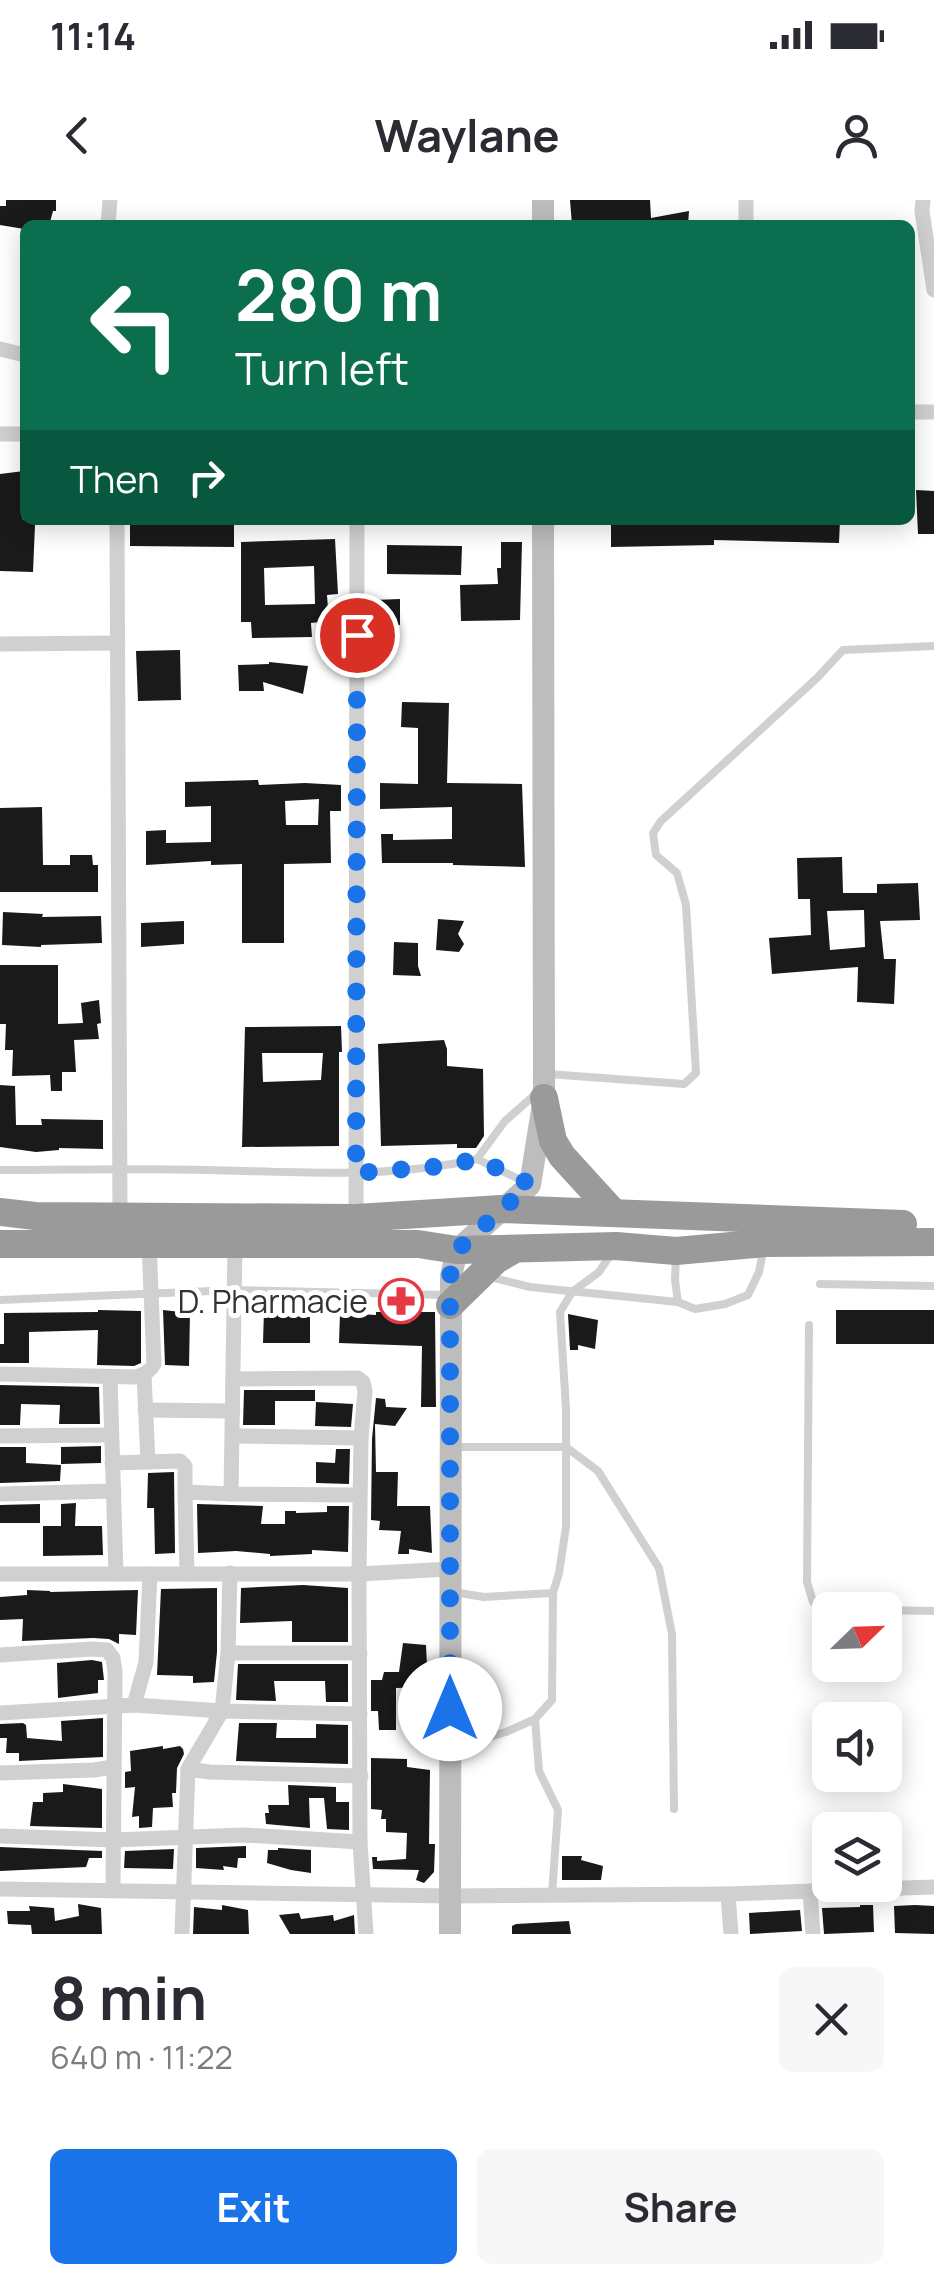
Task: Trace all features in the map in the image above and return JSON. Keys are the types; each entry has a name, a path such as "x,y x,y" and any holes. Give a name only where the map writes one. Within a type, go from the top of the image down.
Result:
{"highway":[{"path":"544,1086 552,1141 613,1212"},
{"path":"0,1212 35,1216 356,1218 502,1209 934,1224"},
{"path":"0,1244 418,1244 457,1250 616,1246 676,1251 766,1243 934,1242"},
{"path":"450,1300 514,1248"}],"main road":[{"path":"450,1934 450,1276 457,1250 530,1184 544,1086 543,525"}],"street":[{"path":"923,200 933,281"},
{"path":"117,525 120,1217"},
{"path":"356,1218 357,525"},
{"path":"0,644 118,643"},
{"path":"0,1374 110,1377 144,1375 151,1370 154,1364 149,1244"},
{"path":"231,1494 236,1244"},
{"path":"144,1375 148,1462"},
{"path":"110,1377 116,1574"},
{"path":"233,1379 358,1378 364,1390 359,1574 360,1842 366,1934"},
{"path":"146,1410 233,1411"},
{"path":"0,1436 110,1435"},
{"path":"234,1436 361,1438"},
{"path":"112,1463 183,1462 186,1574"},
{"path":"0,1494 114,1491"},
{"path":"185,1492 360,1495"},
{"path":"182,1934 188,1769 222,1711 230,1573"},
{"path":"0,1574 359,1574 449,1580"},
{"path":"134,1705 146,1662 150,1574"},
{"path":"0,1655 92,1649 107,1650 113,1658 113,1889"},
{"path":"228,1652 360,1652"},
{"path":"0,1713 134,1705 360,1714"},
{"path":"0,1773 113,1766"},
{"path":"188,1769 361,1776"},
{"path":"0,1836 113,1840 244,1835 360,1842"},
{"path":"0,1889 451,1896 728,1894 934,1887"},
{"path":"810,1891 813,1934"},
{"path":"728,1894 731,1934"}],"lane":[{"path":"478,1159 504,1121 544,1086 684,1084 696,1073 686,905 676,873 656,855 653,833 661,821 843,650 934,646"},
{"path":"0,1170 356,1173 444,1166 478,1159 530,1184"},
{"path":"481,1275 530,1287 678,1302 695,1309 748,1295 766,1243"},
{"path":"450,1748 506,1732 535,1718 552,1700 553,1593 566,1527 560,1312 572,1292 599,1272 616,1246"},
{"path":"676,1251 678,1302"},
{"path":"820,1284 934,1286"},
{"path":"0,1300 234,1290 450,1300"},
{"path":"809,1325 807,1582 813,1602 826,1608 934,1611"},
{"path":"450,1447 566,1447 598,1471 659,1568 672,1634 674,1808"},
{"path":"449,1580 484,1597 553,1593"},
{"path":"535,1718 539,1771 558,1810 552,1895"}],"building":[{"path":"6,200 56,200 51,220 20,220 20,228 0,225 0,206 6,206"},
{"path":"570,200 650,200 651,218 689,211 688,220 572,220"},
{"path":"20,472 20,525 35,525 33,572 0,571 0,474"},
{"path":"916,490 934,491 934,534 918,534"},
{"path":"130,525 234,525 234,547 130,546"},
{"path":"611,525 840,525 839,543 714,540 714,545 611,547"},
{"path":"335,539 338,594 327,595 329,621 311,623 312,637 252,638 251,622 241,622 241,542","holes":["314,566 315,604 265,605 264,568"]},
{"path":"501,542 522,542 520,620 461,621 460,585 498,584"},
{"path":"387,545 462,546 461,575 387,574"},
{"path":"400,599 400,625 374,625 373,600"},
{"path":"180,650 181,700 138,701 136,651"},
{"path":"269,662 308,666 303,694 263,682 264,691 239,691 238,665"},
{"path":"402,702 449,703 447,783 522,784 525,867 382,863 381,834 393,834 393,840 452,839 452,807 380,809 380,783 418,784 418,728 401,727"},
{"path":"258,780 259,785 341,785 341,811 330,811 331,863 284,864 284,943 242,943 242,864 211,865 211,861 146,865 146,831 166,830 166,843 211,842 211,806 185,807 185,782","holes":["319,799 318,825 286,825 285,801"]},
{"path":"42,807 43,865 70,865 70,855 92,855 93,865 98,865 98,892 0,892 0,808"},
{"path":"842,857 843,893 877,893 877,884 918,883 920,920 880,921 884,959 896,959 894,1004 857,1002 858,967 772,974 769,938 811,935 810,899 798,899 797,858","holes":["864,910 865,947 830,950 827,911"]},
{"path":"3,912 43,914 42,917 101,916 102,943 2,945"},
{"path":"438,919 464,921 458,934 464,944 459,952 436,950"},
{"path":"184,921 184,944 141,947 141,923"},
{"path":"394,942 418,943 421,976 393,975"},
{"path":"0,965 58,965 58,1024 83,1023 81,1003 99,1000 99,1039 74,1040 76,1072 62,1072 62,1091 51,1091 50,1075 12,1076 13,1050 5,1050 6,1024 0,1024"},
{"path":"341,1026 339,1146 242,1147 245,1027","holes":["262,1053 323,1053 321,1080 263,1082"]},
{"path":"444,1040 447,1066 483,1069 484,1136 476,1148 457,1148 457,1144 381,1146 378,1044"},
{"path":"0,1085 15,1086 16,1125 42,1125 41,1119 103,1120 103,1149 36,1152 0,1147"},
{"path":"163,1310 190,1313 189,1366 165,1365"},
{"path":"264,1310 310,1312 310,1343 263,1343"},
{"path":"836,1310 934,1310 934,1344 836,1344"},
{"path":"141,1311 141,1363 97,1365 98,1330 29,1332 29,1363 0,1363 4,1313"},
{"path":"435,1312 436,1407 421,1407 422,1346 339,1343 340,1313"},
{"path":"568,1314 598,1320 595,1349 578,1345 578,1350 570,1350"},
{"path":"0,1385 99,1387 100,1424 59,1424 60,1405 21,1404 20,1425 0,1425"},
{"path":"244,1390 315,1390 315,1401 275,1401 275,1425 243,1425"},
{"path":"376,1398 385,1399 386,1407 407,1408 395,1426 375,1424 376,1472 398,1472 397,1506 430,1506 432,1553 409,1549 409,1554 398,1554 401,1531 379,1530 380,1521 371,1520"},
{"path":"316,1402 353,1404 351,1427 315,1426"},
{"path":"101,1446 101,1463 61,1464 61,1447"},
{"path":"0,1447 26,1447 26,1463 61,1465 60,1481 0,1483"},
{"path":"336,1449 350,1449 349,1484 316,1483 316,1462 335,1463"},
{"path":"174,1472 175,1553 155,1554 154,1508 147,1508 148,1473"},
{"path":"76,1503 75,1526 102,1526 103,1555 43,1556 43,1526 61,1526 61,1504"},
{"path":"40,1504 40,1523 0,1523 0,1505"},
{"path":"197,1504 263,1506 261,1524 285,1524 285,1511 327,1512 327,1506 349,1506 348,1552 312,1550 312,1554 270,1556 236,1551 198,1553"},
{"path":"217,1588 214,1682 193,1683 193,1676 157,1675 161,1589"},
{"path":"241,1588 348,1588 348,1642 292,1642 292,1621 240,1623"},
{"path":"27,1590 138,1590 136,1635 119,1634 119,1644 93,1638 22,1641 23,1619 0,1620 0,1597 27,1595"},
{"path":"403,1643 426,1645 428,1687 396,1688 396,1730 379,1730 378,1711 371,1711 371,1680 382,1680 384,1672 399,1672"},
{"path":"102,1662 104,1680 98,1680 98,1693 58,1698 57,1663"},
{"path":"238,1664 348,1664 348,1702 326,1702 325,1681 274,1681 276,1701 236,1700"},
{"path":"103,1718 103,1757 19,1761 19,1753 6,1753 7,1738 0,1738 0,1724 23,1723 27,1738 62,1741 61,1721"},
{"path":"239,1723 277,1723 276,1738 316,1738 316,1724 348,1725 348,1764 236,1761"},
{"path":"180,1746 184,1754 177,1768 173,1807 153,1808 152,1827 139,1828 139,1816 132,1817 135,1787 125,1788 125,1772 131,1771 130,1751"},
{"path":"371,1758 407,1759 407,1767 430,1770 429,1844 435,1844 434,1872 424,1883 416,1880 419,1870 373,1869 372,1857 377,1857 377,1861 406,1859 407,1833 386,1832 382,1810 371,1809"},
{"path":"63,1784 102,1789 102,1828 30,1826 33,1802 43,1802 43,1793 63,1792"},
{"path":"288,1785 336,1787 336,1802 349,1802 349,1830 327,1829 324,1798 309,1798 310,1828 266,1824 268,1805 289,1805"},
{"path":"246,1846 246,1858 238,1858 237,1868 196,1868 196,1848"},
{"path":"0,1847 102,1851 102,1858 89,1858 86,1867 0,1871"},
{"path":"174,1849 173,1869 124,1868 125,1851"},
{"path":"268,1850 311,1850 311,1873 267,1863"},
{"path":"562,1856 582,1856 581,1860 603,1866 601,1880 562,1880"},
{"path":"78,1904 101,1908 102,1934 32,1934 31,1925 8,1924 7,1911 30,1911 29,1906 54,1908 55,1921 79,1916"},
{"path":"222,1905 248,1910 249,1934 193,1934 194,1907 222,1910"},
{"path":"873,1905 874,1932 824,1934 822,1908"},
{"path":"894,1906 934,1906 934,1934 895,1933"},
{"path":"800,1910 802,1931 750,1934 749,1913"},
{"path":"299,1913 301,1919 333,1915 334,1921 354,1915 355,1934 290,1934 279,1915"},
{"path":"569,1921 571,1934 512,1934 516,1924"}],"place":[{"name":"D. Pharmacie","path":"401,1301"}],"route":[{"path":"357,635 356,1173 444,1166 478,1159 530,1184 457,1250 450,1276 450,1709"}]}
